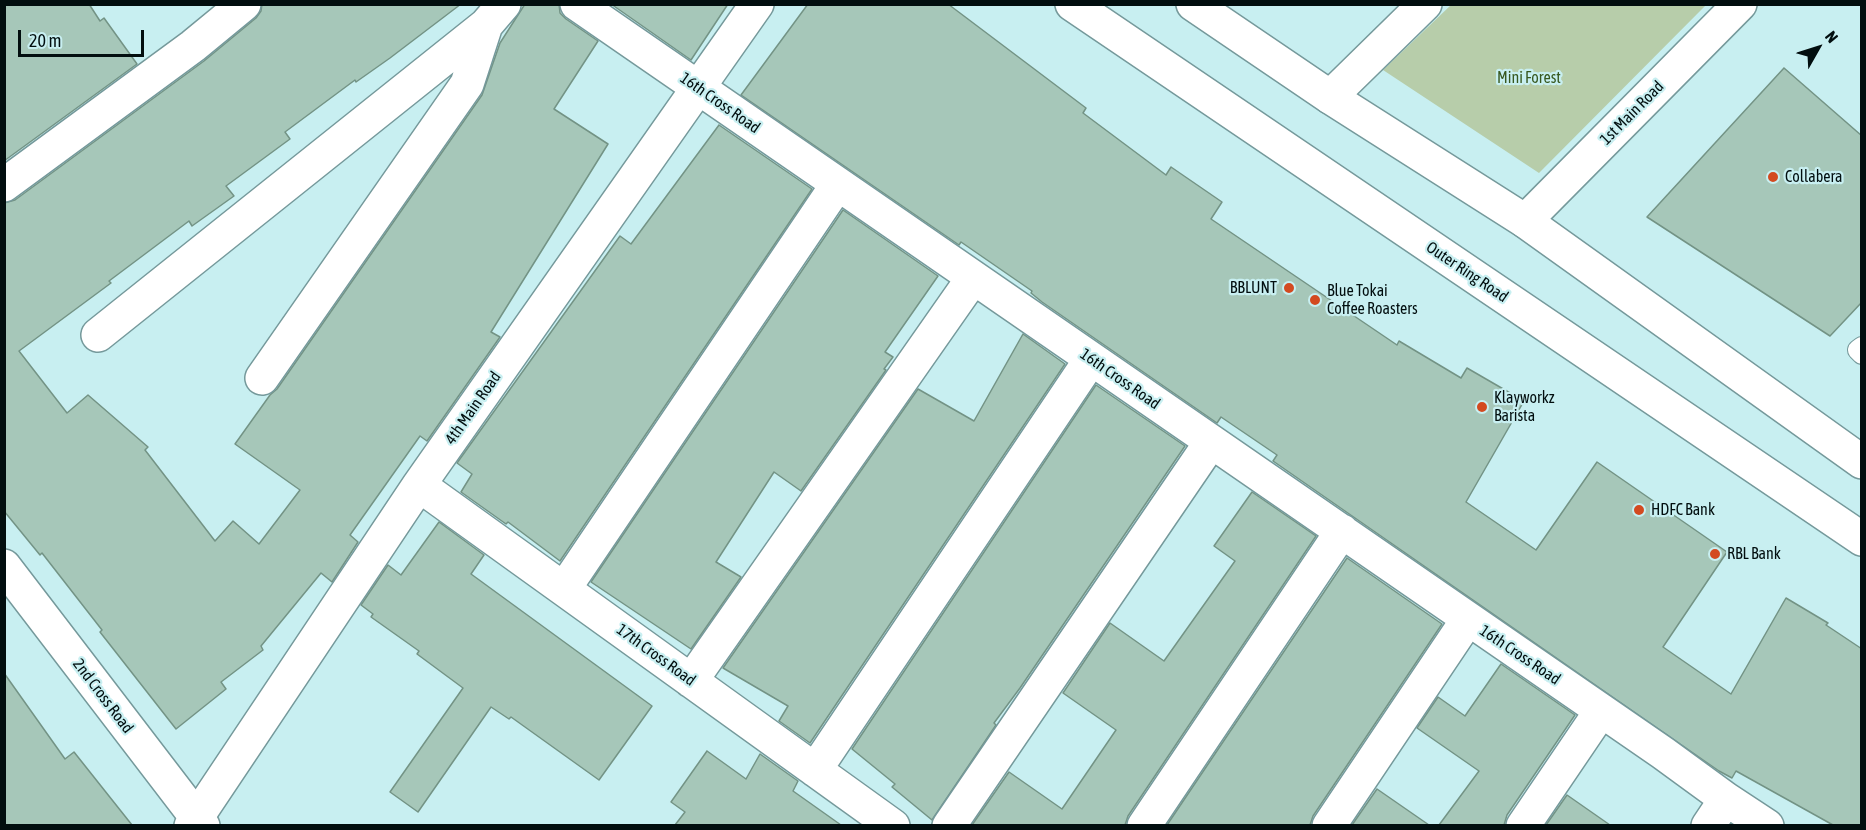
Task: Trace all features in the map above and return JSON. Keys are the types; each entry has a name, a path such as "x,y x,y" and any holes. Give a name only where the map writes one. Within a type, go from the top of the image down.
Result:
{"main road":[{"path":"4,185 193,46 244,4"},
{"name":"16th Cross Road","path":"577,4 1663,753 1726,799 1767,825"},
{"name":"4th Main Road","path":"197,823 419,484 757,4"},
{"name":"Outer Ring Road","path":"1072,4 1862,539"},
{"path":"1193,4 1330,97 1525,221 1862,462"},
{"path":"1330,97 1425,4"},
{"name":"1st Main Road","path":"1525,221 1740,4"},
{"path":"98,334 495,15"},
{"path":"262,378 467,84 495,15"},
{"path":"564,589 837,185"},
{"path":"691,681 973,278"},
{"path":"815,770 1091,359"},
{"path":"949,825 1211,442"},
{"name":"17th Cross Road","path":"419,484 893,825"},
{"path":"1144,825 1342,531"},
{"name":"2nd Cross Road","path":"4,566 197,823"},
{"path":"1329,825 1468,619"},
{"path":"1523,825 1601,711"},
{"path":"1708,825 1726,799"}],"lane":[{"path":"1862,347 1858,350 1862,354"}],"green space":[{"name":"Mini Forest","path":"1451,5 1706,5 1539,173 1383,70"}],"building":[{"path":"4,4 89,4 100,21 104,18 137,64 4,161"},
{"path":"262,4 461,4 390,58 356,82 355,80 285,132 290,139 226,186 234,196 192,226 189,221 109,281 111,283 19,351 67,413 88,395 148,447 145,450 215,541 233,521 259,544 300,490 235,444 270,395 277,389 482,95 500,43 525,4 559,4 560,13 566,19 598,41 554,109 608,144 491,332 500,337 427,441 420,436 350,535 358,542 332,582 321,573 261,646 263,650 221,682 226,689 176,729 42,553 40,555 4,511 4,203 15,200 204,61 256,18 261,11"},
{"path":"611,4 728,4 691,60"},
{"path":"808,4 948,4 1086,108 1083,113 1166,175 1171,167 1222,202 1211,219 1397,345 1399,341 1461,378 1467,368 1524,401 1466,502 1536,550 1597,462 1727,552 1663,647 1731,694 1786,598 1828,623 1826,625 1862,649 1862,825 1833,825 1736,771 1732,778 1719,771 1273,461 1277,455 1221,417 1217,423 1042,302 1031,293 1032,291 961,242 959,245 741,95"},
{"name":"Collabera","path":"1784,68 1862,136 1862,302 1830,336 1647,217"},
{"path":"719,125 812,189 560,561 508,522 506,524 461,492 472,474 457,463 620,236 631,244"},
{"path":"843,210 938,276 885,352 893,357 884,369 886,370 801,491 774,472 716,562 741,577 691,649 591,582"},
{"path":"1023,334 1065,364 810,743 779,721 788,706 723,668 918,389 974,421"},
{"path":"1096,385 1185,446 994,723 996,725 932,820 892,787 895,784 852,749"},
{"path":"1252,492 1316,536 1128,816 1125,825 972,825 1009,772 1062,809 1116,730 1063,693 1110,623 1164,661 1235,561 1214,546"},
{"path":"439,522 484,555 471,574 652,706 599,780 511,717 509,719 491,707 418,812 390,792 463,688 417,654 419,651 371,617 373,614 361,605 388,565 401,575"},
{"path":"1347,558 1442,624 1313,816 1310,825 1167,825"},
{"path":"1501,664 1575,715 1507,815 1504,825 1439,825 1479,771 1417,728 1438,697 1465,716"},
{"path":"4,673 65,759 74,752 132,825 4,825"},
{"path":"707,751 746,779 760,754 798,781 793,791 841,825 675,825 685,812 671,802"},
{"path":"1377,789 1429,825 1352,825"},
{"path":"1567,795 1610,825 1546,825"}],"place":[{"name":"Collabera","path":"1773,177"},
{"name":"BBLUNT","path":"1289,288"},
{"name":"Blue Tokai Coffee Roasters","path":"1315,300"},
{"name":"Klayworkz Barista","path":"1482,407"},
{"name":"HDFC Bank","path":"1639,510"},
{"name":"RBL Bank","path":"1715,554"}]}
